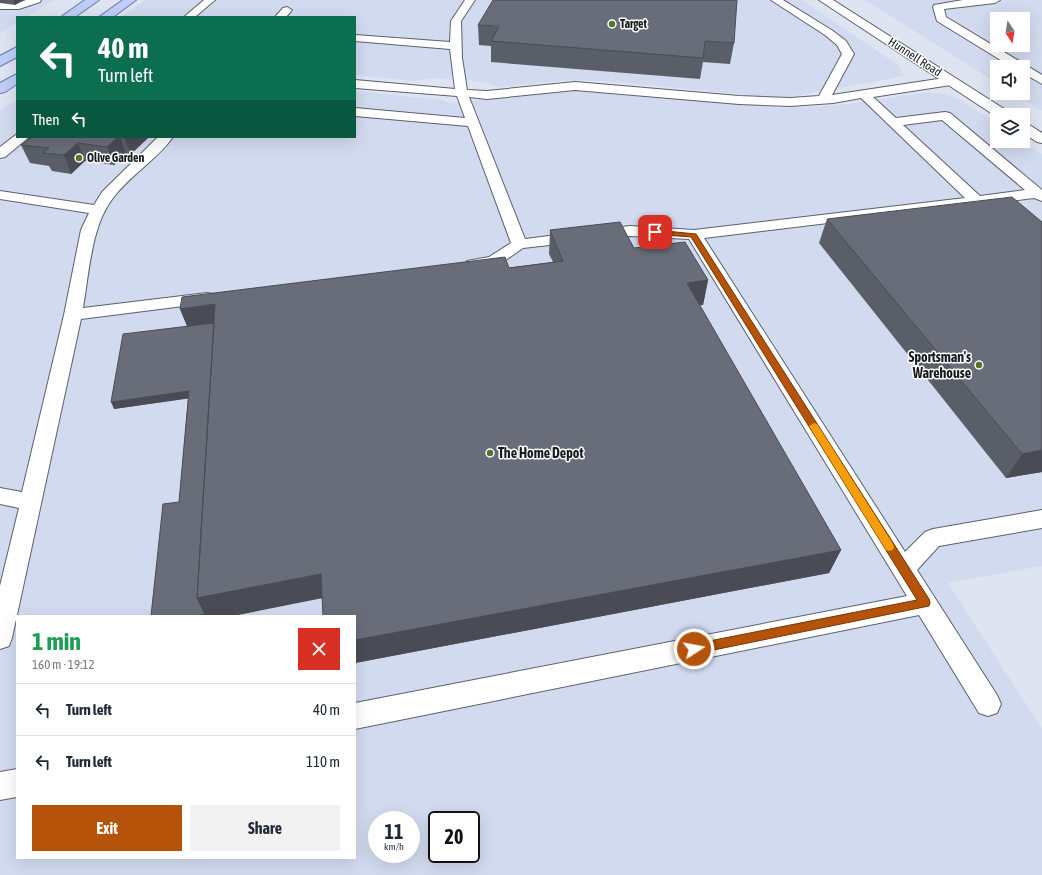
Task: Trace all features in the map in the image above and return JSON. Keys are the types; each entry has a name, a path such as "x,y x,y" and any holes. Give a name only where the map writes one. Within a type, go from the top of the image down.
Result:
{"main road":[{"path":"69,16 93,0"},
{"path":"106,16 130,0"},
{"path":"0,62 16,52"},
{"path":"0,89 16,79"}],"street":[{"name":"Hunnell Road","path":"825,0 993,108"},
{"path":"1030,131 1042,139"}],"lane":[{"path":"0,6 19,6 36,0"},
{"path":"189,16 210,0"},
{"path":"470,0 456,21 456,58 462,94 519,244"},
{"path":"776,0 829,33 842,43 848,54 823,100"},
{"path":"995,0 938,7 941,19 1009,60"},
{"path":"356,38 456,46"},
{"path":"1030,73 1042,80"},
{"path":"356,84 462,94 488,94 575,86 739,100 790,102 823,100 951,81"},
{"path":"863,94 977,201"},
{"path":"356,112 473,123"},
{"path":"893,122 945,116 1040,195"},
{"path":"0,154 21,138"},
{"path":"0,638 73,315 89,230 107,195 165,138"},
{"path":"0,195 98,210"},
{"path":"458,266 494,262 519,244 630,231 694,235 977,201 1040,195"},
{"path":"694,235 988,704"},
{"path":"73,315 223,296"},
{"path":"0,496 31,502"},
{"path":"904,569 933,538 1042,519"},
{"path":"356,716 925,603"},
{"path":"0,786 16,783"}],"shaded area":[{"path":"0,0 54,0 28,16 16,16 16,24 0,33"},
{"path":"145,0 802,0 898,65 902,70 900,73 904,75 788,97 757,96 604,81 569,80 497,87 485,82 434,78 413,81 356,75 356,16 122,16"},
{"path":"865,0 1042,0 1042,111 1024,100 1030,100 1030,60 990,60 990,79"},
{"path":"356,91 443,100 450,103 574,91 782,108 840,105 929,92 945,94 959,99 990,119 990,148 1030,148 1030,146 1042,154 1042,566 948,583 1042,729 1042,875 0,875 0,111 16,100 16,138 356,138"}],"building":[{"name":"Target","path":"493,0 737,0 734,43 705,41 703,58 491,41 499,26 478,25"},
{"path":"31,138 117,138 107,147 78,143 64,155 43,153 49,148 21,145"},
{"name":"Sportsman's Warehouse","path":"1012,197 1042,222 1042,450 1022,454 827,219"},
{"name":"The Home Depot","path":"620,222 634,248 685,242 708,280 687,283 841,550 356,640 356,615 323,615 321,574 197,598 215,304 180,309 182,297 505,257 509,268 563,261 550,230"},
{"path":"214,323 197,598 205,614 151,615 163,504 179,502 189,391 111,402 123,334"}],"slow traffic":[{"path":"814,426 889,547"}],"place":[{"name":"Target","path":"612,24"},
{"name":"Olive Garden","path":"79,158"},
{"name":"Sportsman's Warehouse","path":"979,365"},
{"name":"The Home Depot","path":"490,453"}],"route":[{"path":"655,232 694,235 925,603 694,649"}]}
